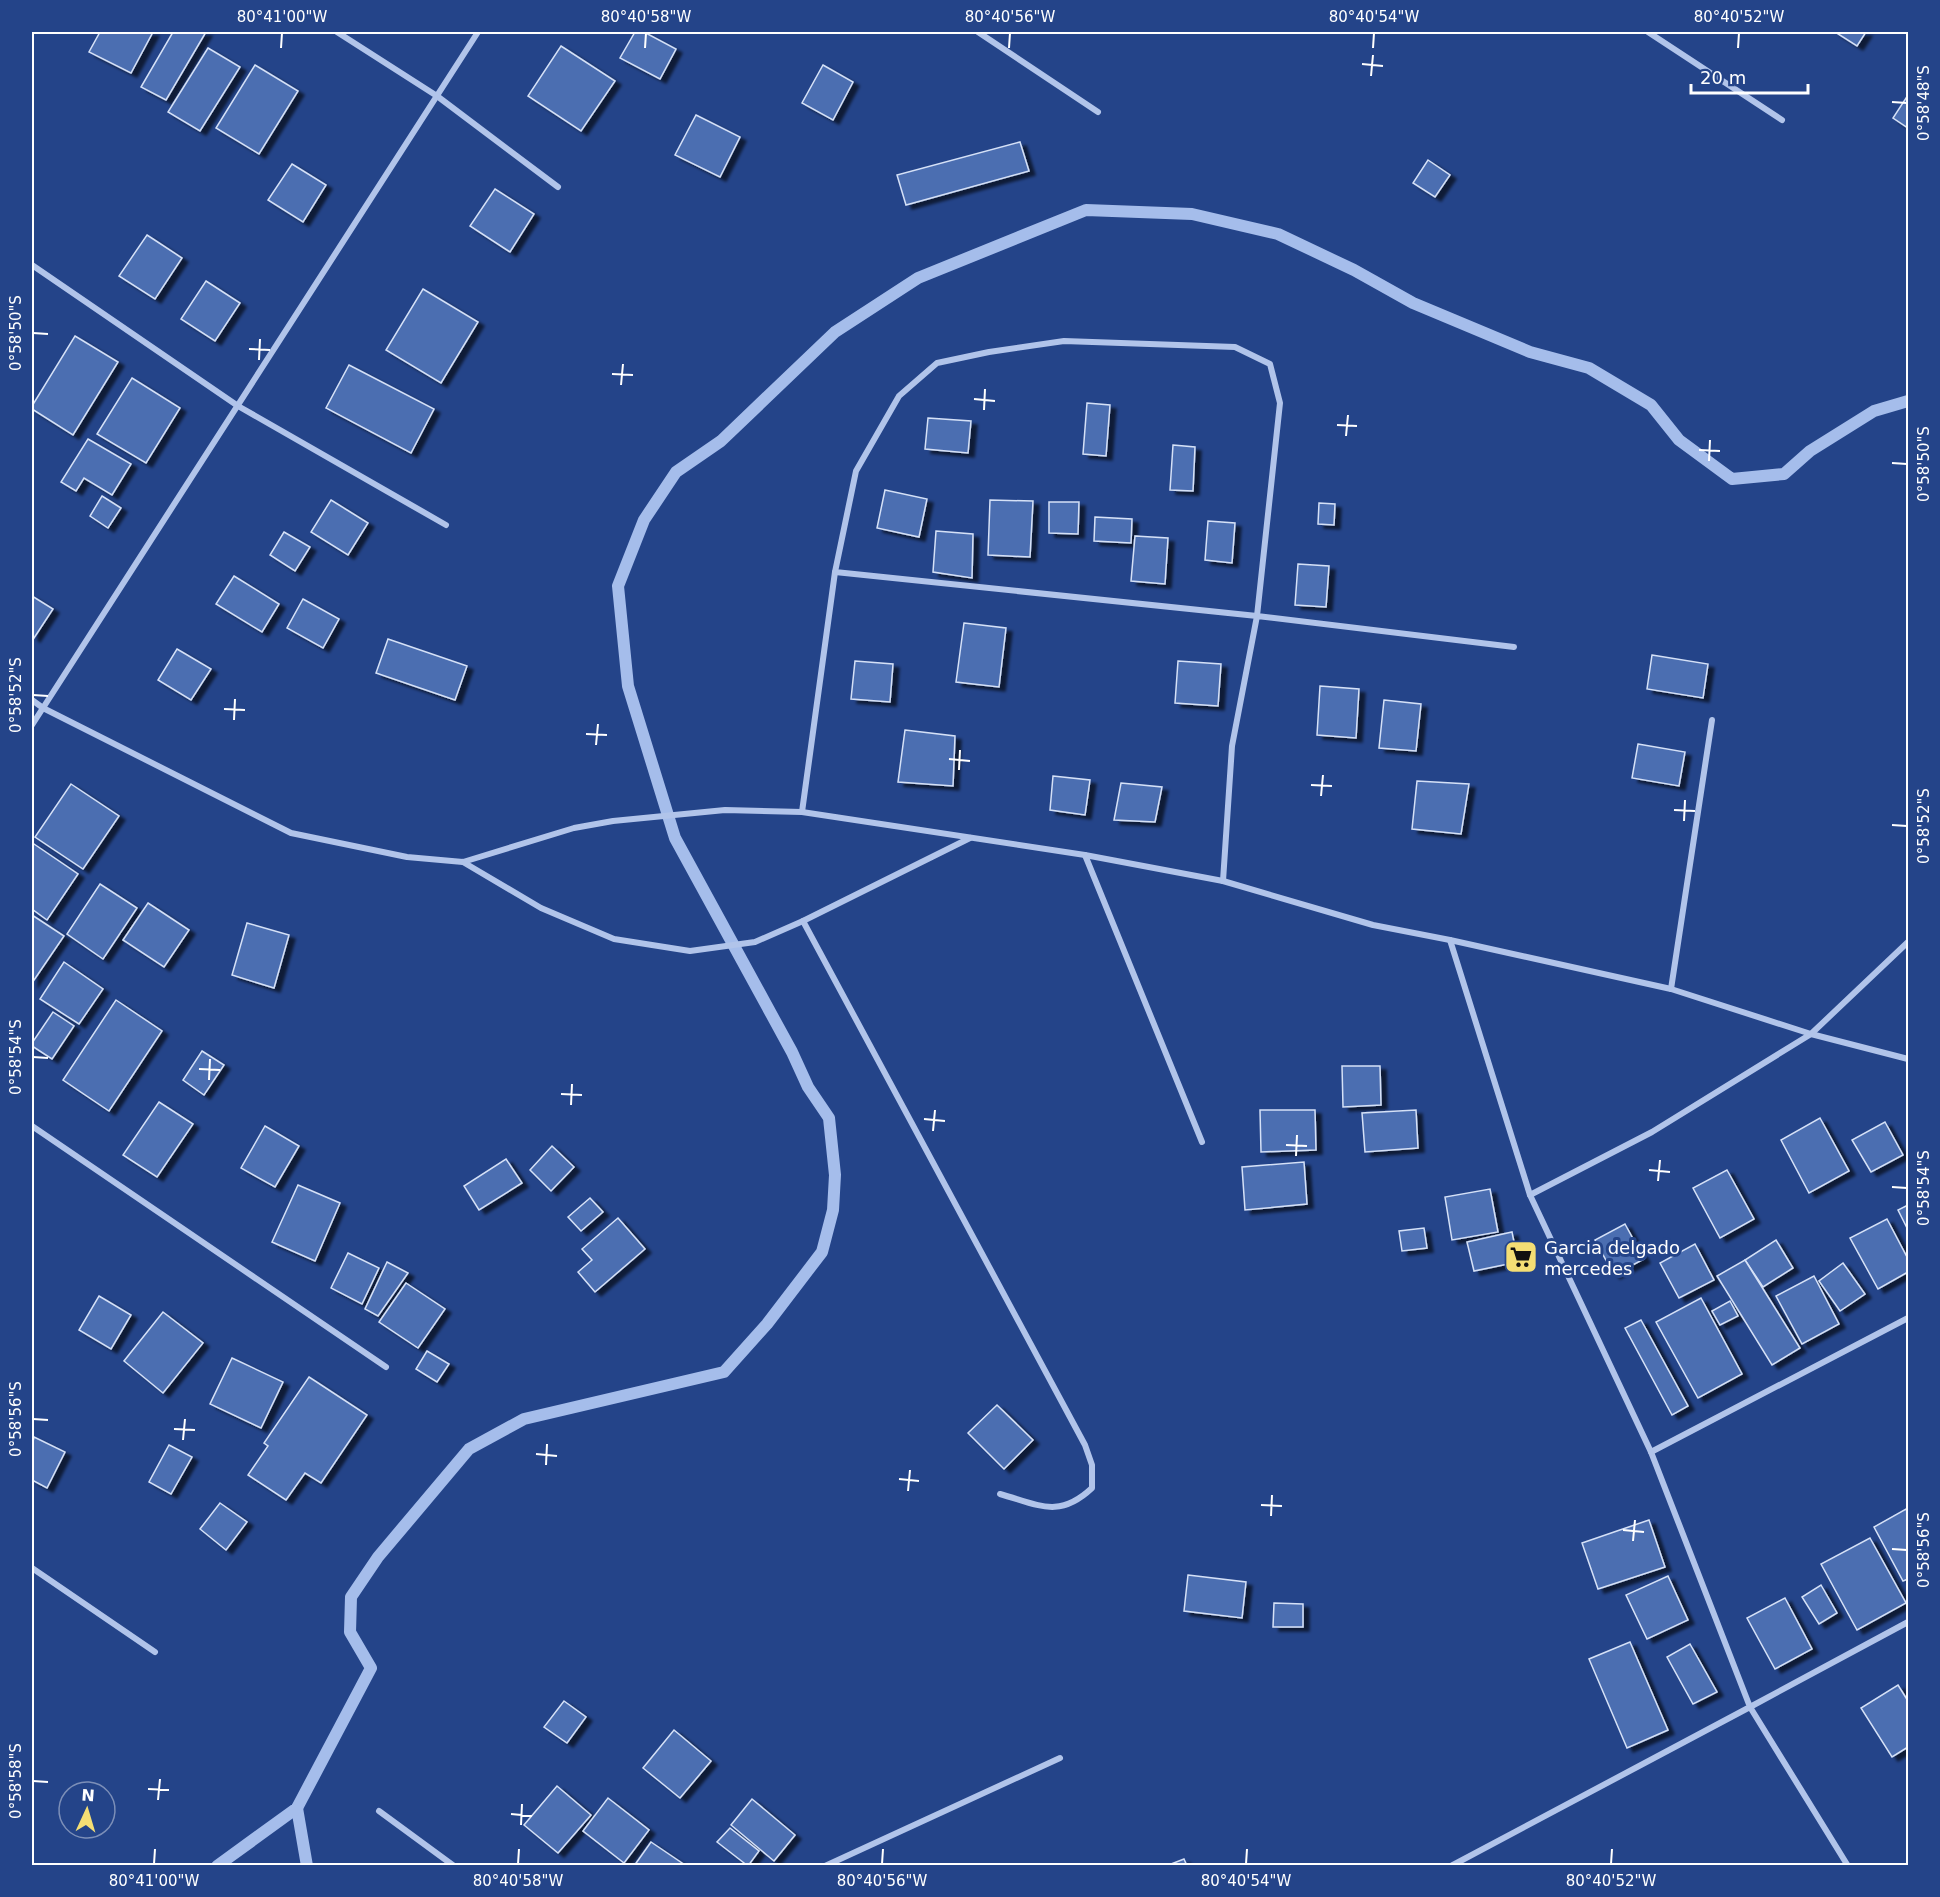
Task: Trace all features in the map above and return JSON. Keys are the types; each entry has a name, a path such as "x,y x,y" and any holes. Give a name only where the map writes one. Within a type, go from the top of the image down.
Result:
{"street":[{"path":"337,32 437,96 558,187"},
{"path":"32,725 478,32"},
{"path":"978,32 1098,112"},
{"path":"1648,32 1782,120"},
{"path":"32,265 238,406 446,525"},
{"path":"802,812 835,572 856,471 899,396 938,363 989,352 1064,341 1235,347 1270,364 1280,403 1257,616 1232,746 1223,881"},
{"path":"835,572 1257,616 1514,647"},
{"path":"32,700 43,708 291,833 407,857 463,862 574,828 613,821 725,810 802,812 1085,855 1223,881 1373,925 1671,989 1811,1034 1908,1059"},
{"path":"1671,989 1712,720"},
{"path":"463,862 541,908 614,939 690,951 755,942 803,921 971,838"},
{"path":"1085,855 1202,1142"},
{"path":"803,921 1079,1435 1092,1466 1092,1488 1080,1500 1063,1508 1044,1506 1000,1494"},
{"path":"1450,940 1530,1195 1651,1452 1750,1707 1848,1866"},
{"path":"1530,1195 1652,1132 1811,1034 1908,942"},
{"path":"32,1126 386,1367"},
{"path":"1651,1452 1908,1318"},
{"path":"32,1568 155,1652"},
{"path":"1451,1866 1908,1622"},
{"path":"825,1866 1060,1758"},
{"path":"379,1811 454,1866"}],"building":[{"path":"100,32 153,32 131,73 89,52"},
{"path":"173,32 206,32 166,100 141,87"},
{"path":"635,32 644,32 676,49 660,79 620,58"},
{"path":"1835,32 1866,32 1857,46"},
{"path":"561,46 615,81 581,131 528,96"},
{"path":"208,48 240,67 200,131 168,112"},
{"path":"255,65 298,91 259,154 216,128"},
{"path":"823,65 853,82 833,120 802,103"},
{"path":"1908,95 1908,128 1893,118"},
{"path":"696,115 740,137 720,177 675,155"},
{"path":"1020,142 1029,171 906,205 897,175"},
{"path":"1428,160 1450,175 1435,197 1413,183"},
{"path":"292,164 326,185 303,222 268,200"},
{"path":"495,189 534,214 510,252 470,226"},
{"path":"147,235 182,258 155,299 119,276"},
{"path":"206,281 240,303 215,341 181,319"},
{"path":"423,289 478,322 441,383 386,350"},
{"path":"75,336 118,362 73,435 32,409 32,406"},
{"path":"349,365 434,409 411,453 326,408"},
{"path":"132,378 180,408 146,463 97,434"},
{"path":"1087,403 1110,405 1106,456 1083,454"},
{"path":"928,418 971,421 968,453 925,449"},
{"path":"88,439 131,464 112,495 84,478 76,491 61,482"},
{"path":"1173,445 1195,447 1193,491 1170,490"},
{"path":"885,490 927,499 919,537 877,528"},
{"path":"102,496 121,508 108,528 90,516"},
{"path":"331,500 368,523 348,555 311,532"},
{"path":"990,500 1033,501 1030,557 988,555"},
{"path":"1049,502 1079,502 1078,534 1049,533"},
{"path":"1319,503 1335,504 1334,525 1318,524"},
{"path":"1095,517 1132,519 1131,543 1094,541"},
{"path":"1208,521 1235,523 1232,563 1205,560"},
{"path":"936,531 973,534 972,578 933,572"},
{"path":"284,532 310,547 295,571 270,555"},
{"path":"1135,536 1168,538 1165,584 1131,581"},
{"path":"1298,564 1329,566 1326,607 1295,605"},
{"path":"234,576 279,604 262,632 216,604"},
{"path":"32,596 53,609 34,638 32,636"},
{"path":"303,599 339,619 323,648 287,628"},
{"path":"964,623 1006,628 999,687 956,682"},
{"path":"388,639 467,666 455,700 376,673"},
{"path":"177,649 211,669 191,700 158,680"},
{"path":"1652,655 1708,664 1703,698 1647,689"},
{"path":"855,661 893,664 890,702 851,699"},
{"path":"1178,661 1221,664 1218,706 1175,703"},
{"path":"1320,686 1359,689 1356,738 1317,735"},
{"path":"1384,700 1421,704 1416,751 1379,748"},
{"path":"905,730 955,736 953,786 898,782"},
{"path":"1638,744 1685,752 1679,786 1632,778"},
{"path":"1053,776 1090,780 1085,815 1050,810"},
{"path":"1417,781 1469,784 1461,834 1412,829"},
{"path":"1121,783 1162,787 1155,822 1114,820"},
{"path":"71,784 119,816 83,869 35,837"},
{"path":"34,844 78,874 47,920 32,909 32,847"},
{"path":"100,884 137,908 103,959 67,934"},
{"path":"148,903 189,930 164,967 123,940"},
{"path":"32,915 64,936 32,983"},
{"path":"247,923 289,935 274,988 232,975"},
{"path":"64,962 103,989 79,1024 40,999"},
{"path":"116,1000 162,1031 109,1111 63,1080"},
{"path":"53,1012 74,1026 52,1059 32,1046 32,1043"},
{"path":"202,1051 224,1065 204,1095 183,1080"},
{"path":"1342,1066 1380,1066 1381,1105 1343,1107"},
{"path":"159,1102 193,1124 157,1177 123,1155"},
{"path":"1260,1110 1315,1110 1316,1150 1261,1152"},
{"path":"1416,1110 1418,1148 1365,1152 1362,1113"},
{"path":"1820,1118 1849,1171 1809,1193 1781,1140"},
{"path":"1885,1122 1903,1155 1871,1172 1852,1140"},
{"path":"265,1126 299,1146 275,1187 241,1168"},
{"path":"552,1146 574,1167 551,1191 530,1170"},
{"path":"506,1159 522,1183 479,1210 464,1186"},
{"path":"1304,1162 1307,1204 1245,1210 1242,1167"},
{"path":"1727,1170 1754,1219 1720,1238 1693,1188"},
{"path":"298,1185 340,1203 315,1261 272,1242"},
{"path":"1490,1189 1498,1232 1452,1240 1445,1197"},
{"path":"590,1198 603,1212 581,1231 568,1217"},
{"path":"1908,1205 1908,1230 1898,1210"},
{"path":"618,1218 645,1249 595,1292 578,1272 592,1260 582,1249"},
{"path":"1887,1219 1908,1259 1908,1272 1878,1289 1850,1238"},
{"path":"1625,1224 1644,1259 1614,1275 1595,1240"},
{"path":"1424,1228 1427,1248 1402,1251 1399,1231"},
{"path":"1512,1232 1518,1262 1474,1271 1467,1242"},
{"path":"1776,1240 1793,1268 1763,1287 1745,1260"},
{"path":"1695,1244 1714,1280 1679,1298 1660,1263"},
{"path":"348,1253 379,1268 362,1304 331,1288"},
{"path":"1745,1260 1800,1348 1772,1365 1717,1276"},
{"path":"387,1262 408,1273 378,1316 365,1309"},
{"path":"1843,1263 1865,1294 1840,1311 1819,1281"},
{"path":"1814,1276 1839,1324 1802,1344 1776,1296"},
{"path":"406,1283 445,1309 418,1348 379,1322"},
{"path":"99,1296 131,1315 111,1349 79,1330"},
{"path":"1701,1298 1742,1374 1698,1398 1656,1322"},
{"path":"1730,1301 1738,1316 1720,1325 1712,1311"},
{"path":"163,1312 203,1343 163,1393 124,1361"},
{"path":"1641,1320 1688,1406 1672,1415 1625,1328"},
{"path":"427,1351 449,1364 437,1382 416,1369"},
{"path":"232,1358 283,1382 261,1428 210,1404"},
{"path":"309,1377 367,1415 321,1483 305,1473 286,1500 248,1475 268,1446 264,1443"},
{"path":"997,1405 1033,1440 1004,1469 968,1433"},
{"path":"34,1437 65,1452 47,1488 32,1480"},
{"path":"169,1445 192,1457 171,1494 149,1482"},
{"path":"220,1503 247,1522 226,1550 200,1529"},
{"path":"1906,1509 1908,1514 1908,1579 1903,1581 1874,1527"},
{"path":"1649,1520 1665,1567 1598,1589 1582,1543"},
{"path":"1870,1538 1906,1603 1857,1630 1821,1564"},
{"path":"1188,1575 1246,1582 1242,1618 1184,1611"},
{"path":"1668,1576 1688,1620 1647,1639 1626,1595"},
{"path":"1821,1585 1837,1613 1819,1624 1802,1597"},
{"path":"1785,1598 1812,1649 1775,1669 1747,1618"},
{"path":"1274,1603 1303,1604 1303,1627 1273,1627"},
{"path":"1630,1642 1668,1730 1627,1748 1589,1659"},
{"path":"1690,1644 1717,1692 1693,1704 1667,1657"},
{"path":"1898,1685 1908,1701 1908,1747 1892,1757 1861,1708"},
{"path":"564,1701 586,1717 567,1743 544,1727"},
{"path":"674,1730 711,1761 680,1798 643,1768"},
{"path":"557,1786 591,1815 558,1853 524,1825"},
{"path":"608,1798 649,1830 624,1863 583,1831"},
{"path":"752,1799 795,1835 774,1861 731,1825"},
{"path":"730,1828 759,1851 748,1866 717,1842"},
{"path":"651,1842 685,1865 634,1866"},
{"path":"1184,1859 1187,1866 1166,1866"}],"waterway":[{"path":"217,1866 297,1808 371,1668 350,1632 351,1597 378,1557 469,1449 524,1419 724,1372 767,1324 822,1252 833,1210 835,1175 829,1118 808,1087 792,1052 675,838 628,686 618,586 644,520 676,472 721,441 835,332 918,278 1086,210 1192,214 1278,234 1354,270 1413,303 1530,352 1589,368 1651,405 1679,440 1732,479 1784,474 1810,451 1874,411 1908,401"},
{"path":"297,1808 307,1866"}],"place":[{"name":"Garcia delgado mercedes","path":"1521,1257"}]}
